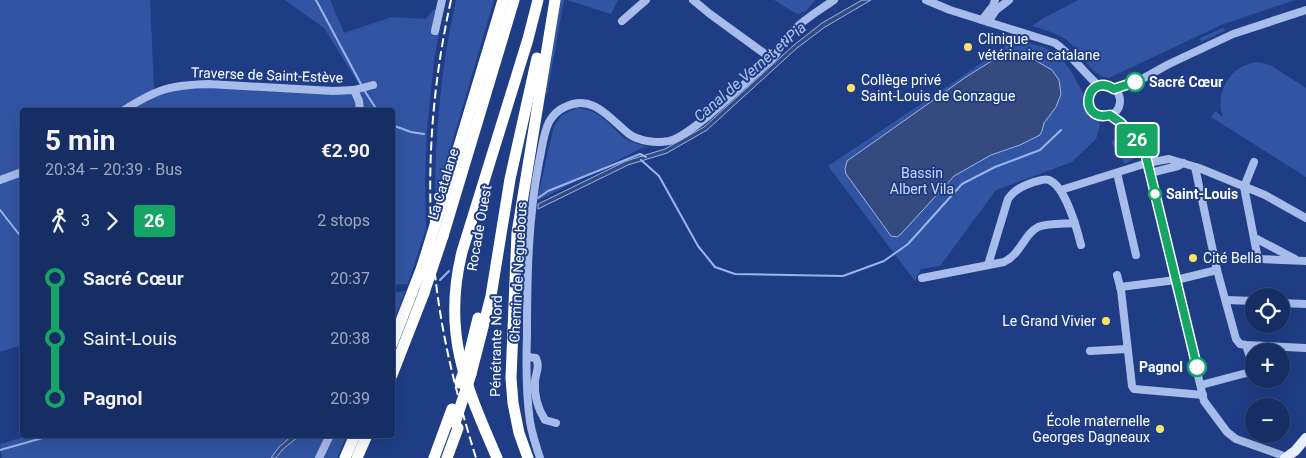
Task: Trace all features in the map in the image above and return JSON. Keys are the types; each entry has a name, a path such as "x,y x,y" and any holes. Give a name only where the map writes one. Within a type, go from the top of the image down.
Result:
{"highway":[{"name":"La Catalane","path":"395,336 422,267 503,0"},
{"name":"La Catalane","path":"395,367 424,293 443,236 514,0"},
{"path":"497,458 474,402 470,377 455,335 456,276 538,0"},
{"name":"Rocade Ouest","path":"432,458 453,425 452,409 467,361 482,301 503,178 543,0"},
{"name":"Rocade Ouest","path":"442,458 470,377 491,296 502,224 527,102 551,0"},
{"path":"528,458 513,403 511,378 516,233 555,0"},
{"name":"Pénétrante Nord","path":"516,233 508,377 513,432 520,458"},
{"name":"Pénétrante Nord","path":"470,377 501,458"},
{"path":"447,458 453,425"},
{"path":"345,458 354,438"},
{"path":"357,458 366,438"}],"main road":[{"path":"1284,458 1295,451 1306,438"},
{"path":"1297,458 1306,444"}],"street":[{"path":"435,31 442,0"},
{"path":"622,20 646,0"},
{"path":"693,0 772,59 800,23 834,0"},
{"path":"926,0 933,4 1055,43 1065,50 1082,71 1098,86"},
{"path":"985,21 995,0 1002,7"},
{"path":"985,21 1009,0"},
{"path":"1114,89 1132,84 1169,64 1233,34 1306,10"},
{"name":"Chemin de Neguebous","path":"540,458 530,422 526,357 527,308 531,216 545,132 553,115 559,110 577,103 588,104 597,107 631,135 654,142 670,141 685,134 772,59"},
{"path":"1082,71 1090,92 1088,101 1091,110 1099,116 1112,113 1119,105 1119,98 1114,89 1107,86 1098,86 1090,92"},
{"name":"Traverse de Saint-Estève","path":"127,108 147,95 159,90 190,84 333,91 354,90 373,85"},
{"path":"1119,98 1132,84"},
{"path":"354,90 359,100 360,108"},
{"path":"1112,113 1144,148 1204,401 1227,432 1260,448 1281,454 1284,458"},
{"path":"1061,190 1147,163 1170,159 1195,166 1265,195 1306,218"},
{"path":"1254,162 1244,186 1258,259 1302,261"},
{"path":"1150,173 1183,163"},
{"path":"1195,166 1217,270 1236,339 1240,344 1245,345"},
{"path":"0,180 20,173"},
{"path":"1117,173 1136,255"},
{"path":"988,265 1008,199 1012,192 1022,186 1044,179 1050,180 1061,190 1075,223 1081,245"},
{"path":"922,278 1004,262 1012,258 1032,232 1039,227 1075,223"},
{"path":"1255,238 1302,261"},
{"path":"1120,287 1176,280 1217,270"},
{"path":"1117,274 1132,386 1134,389 1202,395"},
{"path":"1226,300 1245,301"},
{"path":"1290,303 1306,304"},
{"path":"1290,348 1306,348"},
{"path":"1090,351 1128,349"},
{"path":"526,357 536,358 538,363 535,386 539,412 545,420 556,423"},
{"path":"1201,385 1245,373"},
{"path":"319,458 329,438"},
{"path":"1260,448 1270,458"}],"green space":[{"path":"0,0 150,0 154,89 123,108 20,108 20,169 0,176"},
{"path":"285,0 330,0 344,33 392,17 426,19 434,9 443,11 434,60 427,130 426,228 408,284 395,285 395,108 133,108 148,98 166,91 209,87 333,94 360,86 324,28"},
{"path":"456,0 494,0 435,201 436,150 440,100 446,50"},
{"path":"559,0 564,0 547,94 542,93"},
{"path":"567,0 618,0 611,14"},
{"path":"774,0 815,0 806,11 797,14"},
{"path":"1078,0 1295,0 1221,25 1109,78 1102,76 1090,67 1074,47 1062,37 1032,26"},
{"path":"1223,28 1225,31 1201,42 1200,38"},
{"name":"Bassin Albert Vila","path":"1015,39 1046,48 1060,56 1072,73 1100,125 1096,139 1072,162 996,190 940,266 921,269 915,281 828,166"},
{"path":"1257,62 1270,65 1306,88 1306,177 1211,117 1215,111 1223,117 1221,98 1223,89 1232,74 1239,68"},
{"path":"577,108 593,112 627,140 646,146 537,201 554,126 562,115"},
{"path":"1122,135 1136,157 1125,164 1111,142"},
{"path":"20,176 20,346 0,352 0,182"},
{"path":"405,291 395,318 395,293"},
{"path":"20,438 290,438 279,447 271,458 2,458 0,444"},
{"path":"296,438 326,438 316,458 276,458 282,450"},
{"path":"332,438 346,438 337,458 322,458"}],"shaded area":[{"name":"Canal de Vernet et Pia","path":"862,0 871,0 825,27 797,48 707,130 667,153 628,165 538,209 538,204 626,161 665,149 704,127 794,45 822,23"},
{"path":"1010,55 1033,59 1052,70 1059,80 1061,94 1056,107 1044,123 1040,135 1020,145 991,155 954,176 901,234 897,237 891,236 846,174 847,161 966,77 998,57"},
{"path":"290,438 296,438 282,450 276,458 271,458 279,447"}],"waterway":[{"path":"316,0 362,86"},
{"path":"364,90 376,108"},
{"path":"395,126 424,134"},
{"path":"641,160 659,176 698,246 715,267 735,274 843,276 884,261 908,244 962,184 995,167 1040,150 1061,130"},
{"path":"538,198 548,191 640,154 646,157"},
{"path":"0,210 20,235"},
{"name":"Canal de Vernet et Pia","path":"440,280 449,271"},
{"path":"0,450 42,438"}],"railway":[{"path":"451,0 443,41 433,123 430,205 432,247 446,345 476,458"}],"bus line":[{"name":"26","path":"1135,82 1114,89 1104,85 1094,88 1088,97 1089,106 1094,114 1099,116 1110,115 1121,123 1144,148 1197,367"}],"place":[{"name":"Clinique vétérinaire catalane","path":"968,47"},
{"name":"Sacré Cœur","path":"1135,82"},
{"name":"Collège privé Saint-Louis de Gonzague","path":"851,88"},
{"name":"Saint-Louis","path":"1155,194"},
{"name":"Cité Bella","path":"1193,258"},
{"name":"Le Grand Vivier","path":"1106,321"},
{"name":"Pagnol","path":"1197,367"},
{"name":"École maternelle Georges Dagneaux","path":"1160,429"}]}
